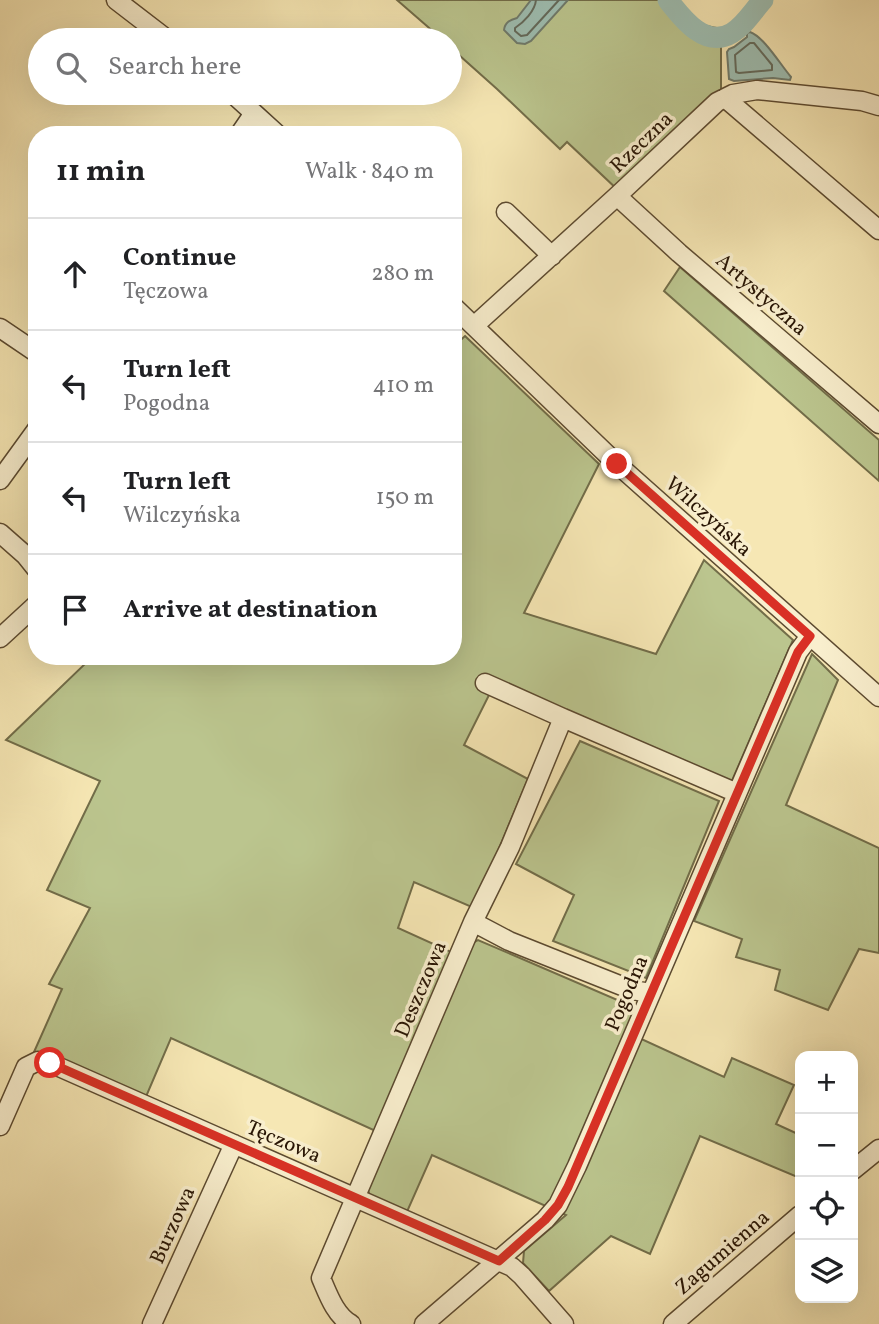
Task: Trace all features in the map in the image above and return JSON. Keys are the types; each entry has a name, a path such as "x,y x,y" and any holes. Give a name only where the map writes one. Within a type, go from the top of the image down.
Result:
{"street":[{"path":"116,0 152,28"},
{"name":"Rzeczna","path":"474,326 709,109 725,98 757,90 862,101 879,106"},
{"path":"725,98 879,230"},
{"path":"245,105 268,126"},
{"path":"245,126 254,113"},
{"name":"Artystyczna","path":"617,196 679,253 879,424"},
{"path":"506,212 552,256"},
{"name":"Wilczyńska","path":"462,315 617,464 879,697"},
{"path":"0,328 28,347"},
{"path":"0,480 28,441"},
{"path":"0,533 28,559"},
{"path":"0,638 28,612"},
{"name":"Pogodna","path":"424,1324 499,1261 558,1205 798,652 810,636"},
{"path":"485,683 737,793"},
{"name":"Deszczowa","path":"351,1324 345,1321 334,1306 321,1278 473,922 510,847 563,718"},
{"path":"473,922 509,941 632,990 651,993"},
{"name":"Tęczowa","path":"0,1126 26,1067 38,1061 50,1063 512,1267 564,1324"},
{"name":"Burzowa","path":"152,1324 234,1144"},
{"path":"858,1166 879,1149"},
{"name":"Zagumienna","path":"673,1324 795,1219"}],"green space":[{"path":"397,0 679,0 700,23 714,28 731,29 721,43 721,92 619,191 567,142 560,149 462,58 462,28 429,28"},
{"path":"680,267 879,440 879,481 664,291"},
{"path":"465,336 599,464 524,613 656,654 704,560 793,640 731,783 496,681 464,745 528,779 474,908 414,882 398,928 453,953 478,940 636,1008 626,1032 724,1077 732,1058 794,1085 776,1124 795,1133 795,1176 700,1136 650,1254 611,1236 549,1291 523,1263 524,1251 566,1215 432,1155 406,1214 371,1198 367,1188 389,1137 171,1038 145,1099 34,1052 62,989 49,984 90,908 47,890 100,781 6,740 84,665 462,665 462,339"},
{"path":"812,654 838,680 786,805 879,848 879,953 859,949 828,1010 775,990 780,970 736,957 742,939 694,921"},
{"path":"580,741 719,801 646,978 553,941 574,895 516,864"}],"water":[{"path":"531,0 568,0 531,41 525,44 517,43 504,30 508,22 517,18"},
{"path":"750,32 766,45 791,77 790,80 729,79 727,52"}],"waterway":[{"path":"668,0 687,23 713,37 732,33 763,0"}],"route":[{"path":"50,1063 499,1261 545,1220 568,1187 798,652 810,636 617,464"}]}
